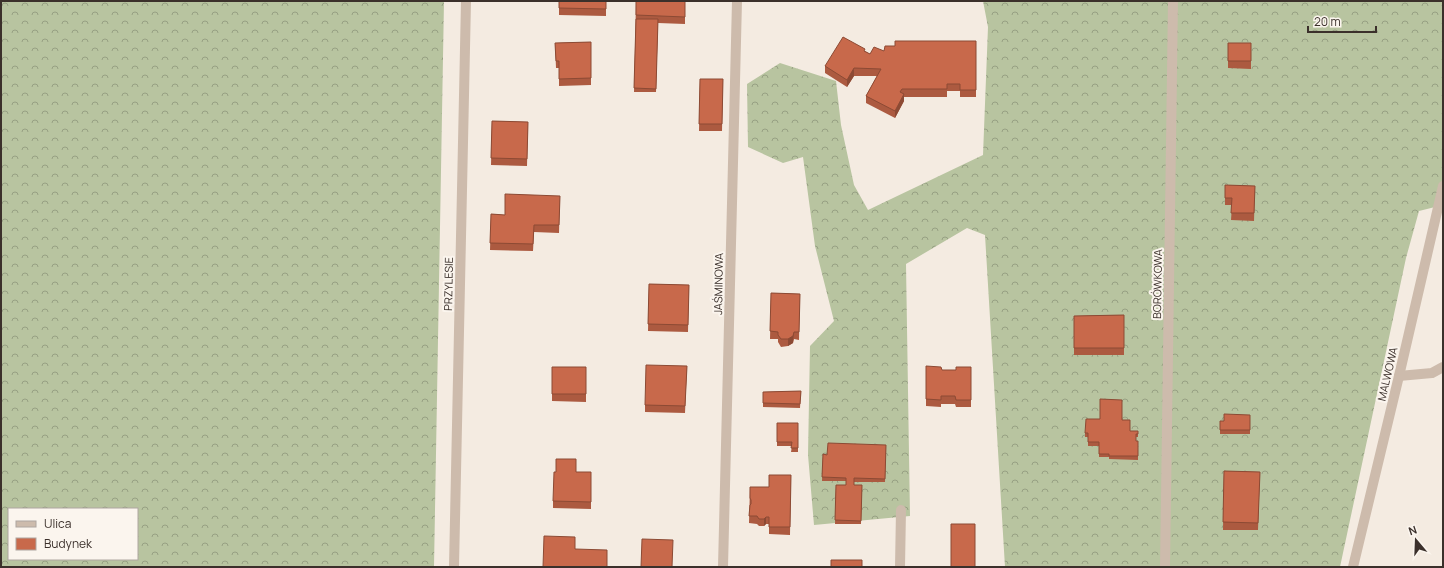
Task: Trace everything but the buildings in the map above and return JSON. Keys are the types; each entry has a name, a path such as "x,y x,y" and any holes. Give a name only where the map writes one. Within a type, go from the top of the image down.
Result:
{"street":[{"name":"PRZYLESIE","path":"454,567 466,1"},
{"name":"JAŚMINOWA","path":"722,567 737,1"},
{"name":"BORÓWKOWA","path":"1165,567 1173,1"},
{"name":"MALWOWA","path":"1353,567 1443,186"},
{"path":"1399,376 1432,374 1443,367"},
{"path":"900,567 901,510"}],"green space":[{"path":"1,1 444,1 434,567 1,567"},
{"path":"983,1 1443,1 1443,205 1419,211 1406,258 1340,567 1005,567 985,235 967,228 906,264 910,516 814,525 808,455 810,346 834,321 815,246 803,157 783,163 748,147 747,84 780,63 836,81 841,125 854,185 868,210 983,155 988,27"}]}
